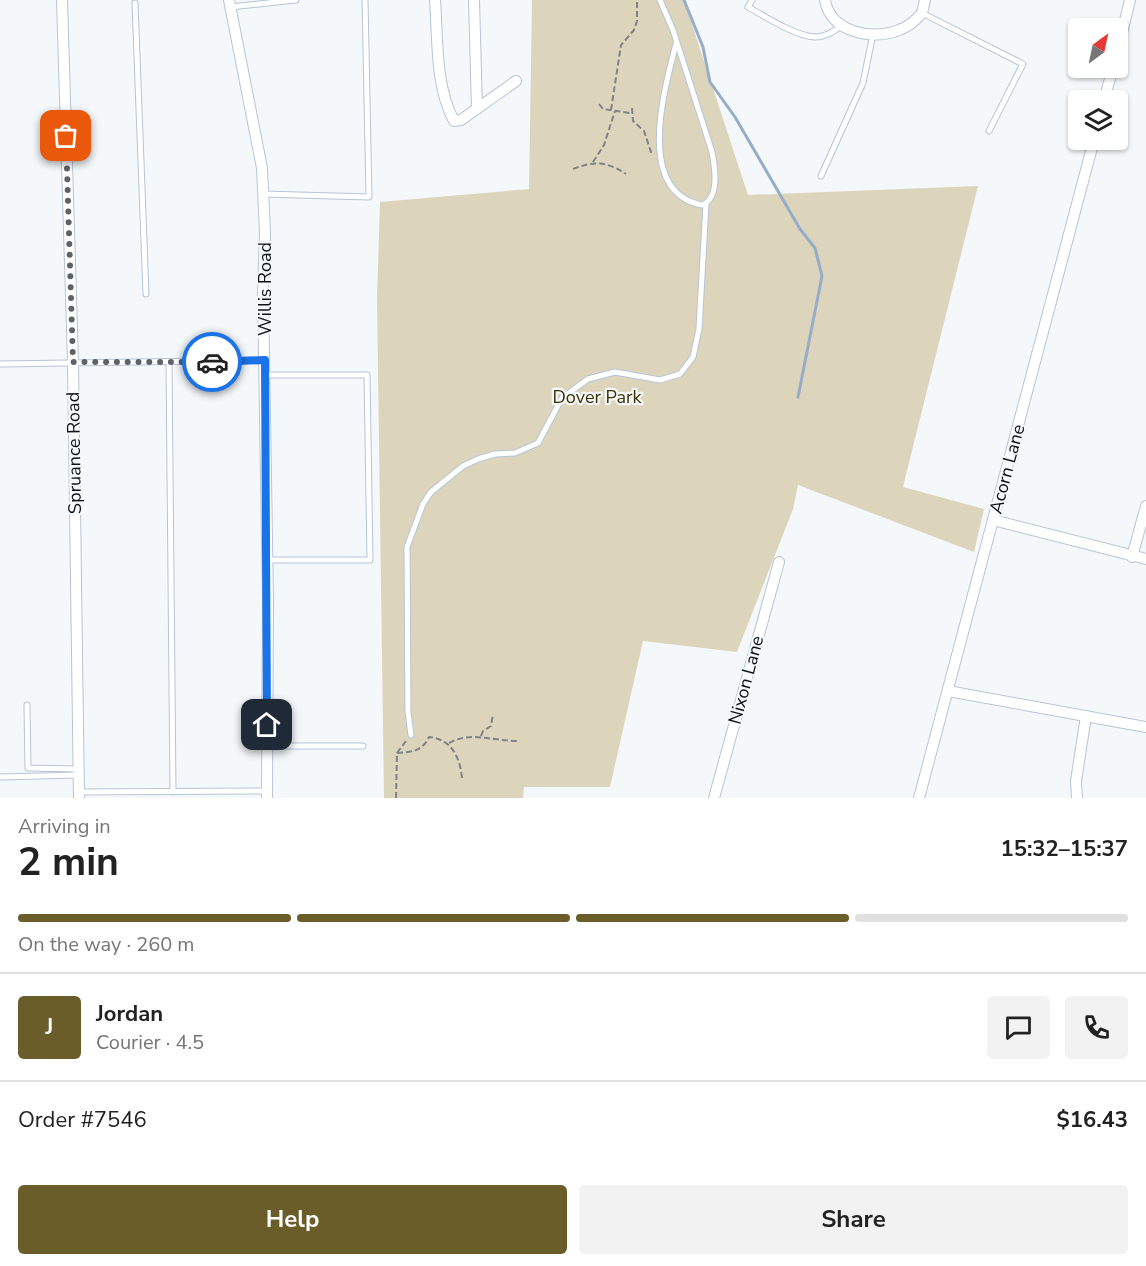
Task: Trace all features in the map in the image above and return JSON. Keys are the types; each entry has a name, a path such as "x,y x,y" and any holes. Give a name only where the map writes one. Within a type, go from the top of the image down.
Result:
{"street":[{"name":"Spruance Road","path":"62,0 73,362 80,795"},
{"path":"435,0 442,84 448,110 454,121 461,120 516,81"},
{"path":"474,0 477,109"},
{"path":"825,0 826,9 848,30 873,34 901,30 922,13 925,0"},
{"path":"1126,18 1130,0"},
{"name":"Willis Road","path":"229,3 262,168 267,560 267,795"},
{"name":"Acorn Lane","path":"919,798 1091,150"},
{"path":"1132,556 1146,506"},
{"path":"993,520 1146,559"},
{"name":"Nixon Lane","path":"714,798 779,562"},
{"path":"948,691 1146,727"},
{"path":"1077,798 1076,781 1086,716"}],"lane":[{"path":"229,3 296,0"},
{"path":"263,194 369,197 365,0"},
{"path":"411,735 408,712 407,547 423,504 431,492 463,466 490,455 515,453 538,443 562,398 588,379 615,372 660,380 680,374 687,367 696,348 706,204 712,195 714,186 712,152 660,0"},
{"path":"752,0 748,7 792,30 816,37 834,32 842,25"},
{"path":"135,3 146,294"},
{"path":"922,13 1023,64 989,131"},
{"path":"821,176 863,83 873,34"},
{"path":"676,44 661,109 660,152 664,170 676,191 691,201 706,204"},
{"path":"0,364 265,360"},
{"path":"169,363 173,792"},
{"path":"265,375 367,375 370,560 267,560"},
{"path":"27,705 28,768 80,772"},
{"path":"267,746 363,746"},
{"path":"0,777 80,772"},
{"path":"80,795 173,792 198,795 267,795"}],"path":[{"path":"593,162 604,145 613,110 621,45 634,30 637,21 637,0"},
{"path":"599,104 603,109 631,114"},
{"path":"632,108 633,121 644,131 650,153 654,156"},
{"path":"573,169 593,162 615,168 626,174"},
{"path":"481,736 491,726 493,714"},
{"path":"396,798 397,753 411,735"},
{"path":"449,743 456,739 481,736 500,741 516,741"},
{"path":"397,753 416,751 426,745 429,737 440,738 449,743 454,752 462,778"}],"green space":[{"name":"Dover Park","path":"532,0 684,0 748,195 978,186 903,487 984,509 974,552 798,485 793,509 737,652 643,641 610,787 524,787 523,798 384,798 377,298 380,202 529,189"}],"waterway":[{"path":"684,0 703,47 710,82 735,117 800,229 815,248 822,276 798,397"}],"way so far":[{"path":"66,136 73,362 212,362"}],"route":[{"path":"212,362 265,360 267,725"}]}
